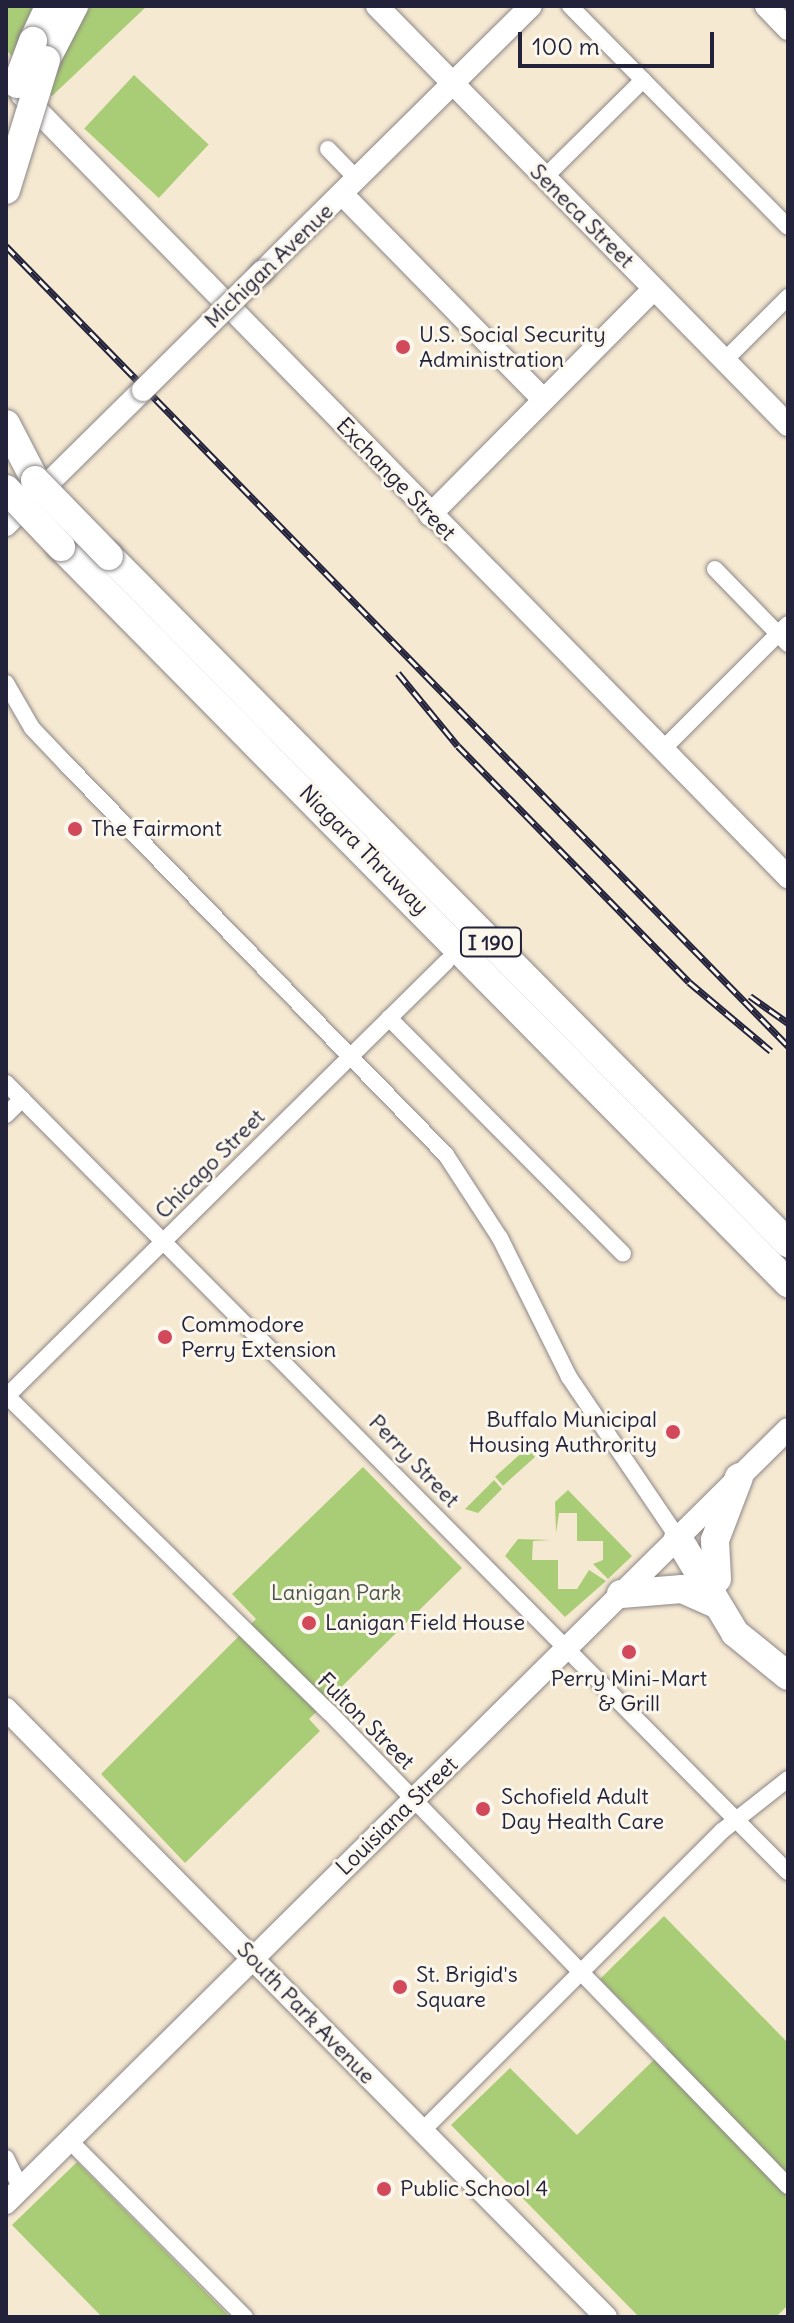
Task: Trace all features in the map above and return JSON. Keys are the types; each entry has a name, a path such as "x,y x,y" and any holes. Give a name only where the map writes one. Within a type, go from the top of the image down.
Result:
{"highway":[{"path":"6,190 49,6"},
{"path":"6,114 40,51 74,6"},
{"path":"6,424 35,480"},
{"name":"Niagara Thruway","path":"6,450 633,1103 788,1283"},
{"name":"Niagara Thruway","path":"6,489 61,547 633,1103 788,1243"},
{"path":"6,501 61,547"},
{"path":"739,1477 715,1540 717,1592 753,1631 788,1659"},
{"path":"678,1538 717,1592 752,1652 788,1676"},
{"path":"621,1594 671,1587 717,1592"}],"street":[{"name":"Seneca Street","path":"377,6 788,425"},
{"name":"Michigan Avenue","path":"6,525 531,6"},
{"path":"570,6 788,227"},
{"path":"766,6 788,29"},
{"name":"Exchange Street","path":"6,79 788,877"},
{"path":"545,177 643,80"},
{"path":"328,149 350,186 543,399"},
{"path":"430,515 654,289"},
{"path":"725,360 788,297"},
{"path":"662,750 785,634 715,569"},
{"path":"6,683 68,766 352,1054 458,1171 569,1377 678,1538"},
{"name":"Chicago Street","path":"6,1396 446,962"},
{"path":"389,1018 623,1254"},
{"name":"Perry Street","path":"6,1083 166,1239 788,1872"},
{"path":"6,1115 22,1099"},
{"name":"Fulton Street","path":"6,1396 235,1627 329,1712 410,1803 788,2186"},
{"name":"Louisiana Street","path":"14,2196 788,1429"},
{"name":"South Park Avenue","path":"6,1709 606,2317"},
{"path":"421,2132 738,1821 788,1779"},
{"path":"70,2141 245,2317"},
{"path":"6,2158 14,2196"}],"green space":[{"path":"6,6 41,6 16,60 6,50"},
{"path":"91,6 147,6 52,96 47,92 67,43"},
{"path":"134,75 209,145 159,198 84,128"},
{"path":"527,1448 535,1457 503,1486 495,1477"},
{"name":"Lanigan Park","path":"363,1467 462,1568 309,1719 320,1731 185,1863 101,1774 256,1619 232,1594"},
{"path":"494,1480 502,1489 478,1513 465,1509"},
{"path":"568,1490 632,1556 608,1579 593,1564 603,1560 603,1541 577,1541 577,1513 559,1513 556,1533 555,1502"},
{"path":"518,1539 551,1540 533,1541 532,1560 558,1560 558,1589 577,1589 589,1570 606,1581 565,1617 505,1556"},
{"path":"664,1916 788,2043 788,2305 776,2317 639,2317 451,2125 510,2068 577,2135 667,2047 600,1979"},
{"path":"77,2162 230,2317 102,2317 12,2225"}],"railway":[{"path":"6,246 788,1046"},
{"path":"398,673 458,746 689,982 771,1051"},
{"path":"750,996 788,1023"}],"place":[{"name":"U.S. Social Security Administration","path":"403,347"},
{"name":"The Fairmont","path":"75,829"},
{"name":"Commodore Perry Extension","path":"165,1337"},
{"name":"Buffalo Municipal Housing Authrority","path":"673,1432"},
{"name":"Lanigan Field House","path":"309,1623"},
{"name":"Perry Mini-Mart & Grill","path":"629,1652"},
{"name":"Schofield Adult Day Health Care","path":"483,1809"},
{"name":"St. Brigid's Square","path":"400,1987"},
{"name":"Public School 4","path":"384,2189"}]}
